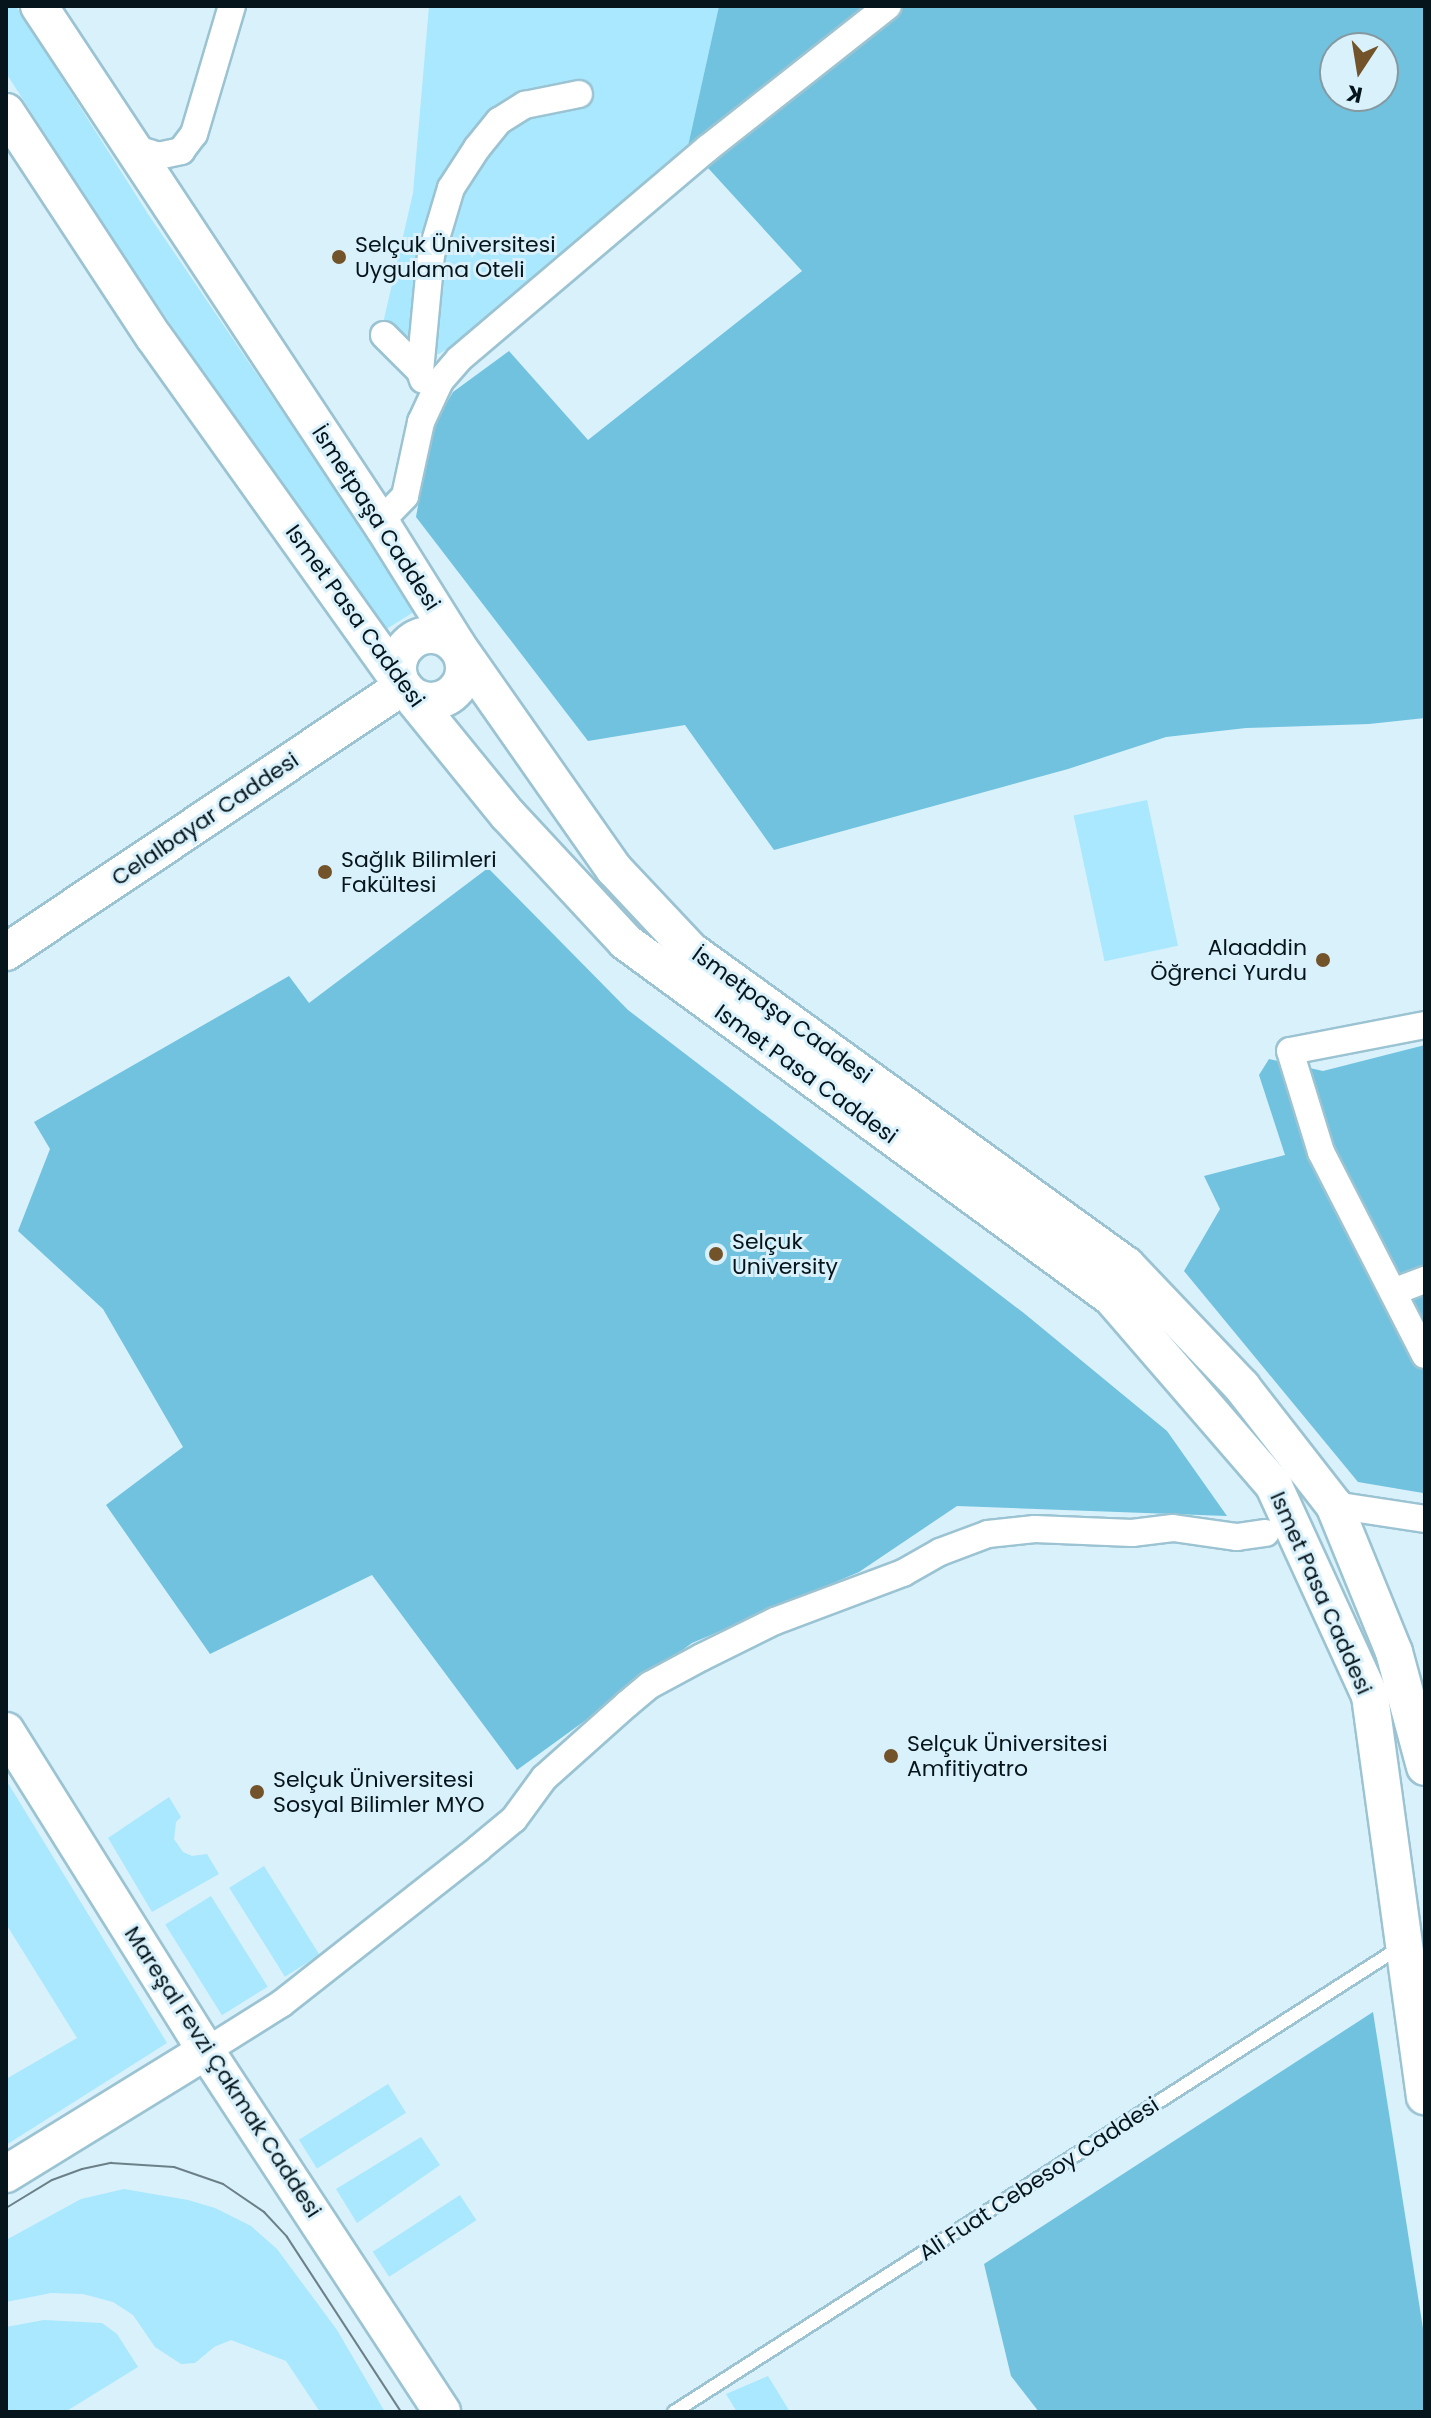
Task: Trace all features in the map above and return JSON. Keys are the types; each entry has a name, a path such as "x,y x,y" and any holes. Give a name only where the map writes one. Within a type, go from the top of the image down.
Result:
{"main road":[{"name":"İsmetpaşa Caddesi","path":"39,6 380,522 457,645 614,869 690,950 1126,1265 1242,1387 1334,1505 1394,1652 1425,1767"},
{"name":"Ismet Pasa Caddesi","path":"6,112 154,337 403,686 508,815 626,942 1112,1298 1274,1486 1370,1696 1414,1948 1425,2096"},
{"path":"426,634 437,634 457,645 465,666 459,686 452,694 431,701 420,699 403,686 398,665 406,645 426,634"},
{"name":"Celalbayar Caddesi","path":"6,952 403,686"},
{"name":"Mareşal Fevzi Çakmak Caddesi","path":"6,1731 206,2051 442,2412"},
{"path":"6,2174 206,2051"}],"street":[{"path":"134,148 158,156 181,151 194,134 232,6"},
{"path":"380,522 405,496 421,422 440,381 484,336 607,237 765,101 888,6"},
{"path":"430,402 420,371 431,255 451,188 499,121 525,105 579,94"},
{"path":"384,335 420,371"},
{"path":"1425,1025 1290,1051 1321,1152 1425,1355"},
{"path":"1393,1292 1425,1280"},
{"path":"1334,1505 1425,1519"},
{"path":"206,2051 281,2004 491,1838 514,1819 544,1778 650,1685 775,1621 903,1573 940,1552 988,1534 1035,1529 1132,1533 1173,1528 1237,1537 1266,1533"}],"lane":[{"name":"Ali Fuat Cebesoy Caddesi","path":"674,2412 1414,1948"}],"shaded area":[{"path":"6,6 16,6 148,214 417,610 380,633 112,238 6,73"},
{"path":"429,6 719,6 688,146 457,343 439,354 423,355 381,332 413,193"},
{"path":"719,6 1425,6 1425,718 1369,724 1246,728 1166,737 1068,769 774,850 685,725 588,741 416,517 432,428 453,392 509,351 588,440 802,271 688,146"},
{"path":"1147,800 1178,946 1105,961 1074,816"},
{"path":"488,868 628,1010 1025,1314 1167,1431 1227,1516 957,1506 859,1572 692,1643 517,1770 372,1575 210,1654 106,1505 183,1447 103,1309 18,1231 50,1149 34,1122 289,976 309,1003"},
{"path":"1425,1045 1423,1493 1358,1482 1184,1271 1220,1209 1204,1176 1285,1155 1259,1075 1269,1059 1323,1071"},
{"path":"6,1780 167,2043 6,2145 6,2079 77,2038 6,1924"},
{"path":"169,1797 181,1817 176,1822 174,1839 183,1852 192,1856 207,1854 219,1874 152,1912 108,1838"},
{"path":"264,1866 320,1955 285,1977 229,1888"},
{"path":"211,1896 268,1987 222,2015 165,1925"},
{"path":"1373,2012 1425,2341 1425,2412 1039,2412 1011,2376 984,2264"},
{"path":"388,2084 406,2113 317,2168 299,2140"},
{"path":"421,2137 440,2165 357,2223 336,2189"},
{"path":"124,2189 188,2200 215,2208 251,2226 277,2249 337,2330 385,2412 320,2412 286,2361 231,2340 214,2347 195,2363 181,2364 155,2347 133,2315 113,2302 83,2294 51,2293 6,2302 6,2240 81,2199"},
{"path":"460,2195 476,2220 389,2277 373,2252"},
{"path":"44,2320 102,2323 117,2334 138,2367 65,2412 9,2412 6,2407 6,2327"},
{"path":"768,2376 790,2412 737,2412 726,2394"}],"tram line":[{"path":"6,2208 52,2180 111,2163 174,2167 223,2184 264,2212 287,2237 401,2412"}],"place":[{"name":"Selçuk Üniversitesi Uygulama Oteli","path":"339,257"},
{"name":"Sağlık Bilimleri Fakültesi","path":"325,872"},
{"name":"Alaaddin Öğrenci Yurdu","path":"1323,960"},
{"name":"Selçuk University","path":"716,1254"},
{"name":"Selçuk Üniversitesi Amfitiyatro","path":"891,1756"},
{"name":"Selçuk Üniversitesi Sosyal Bilimler MYO","path":"257,1792"}]}
